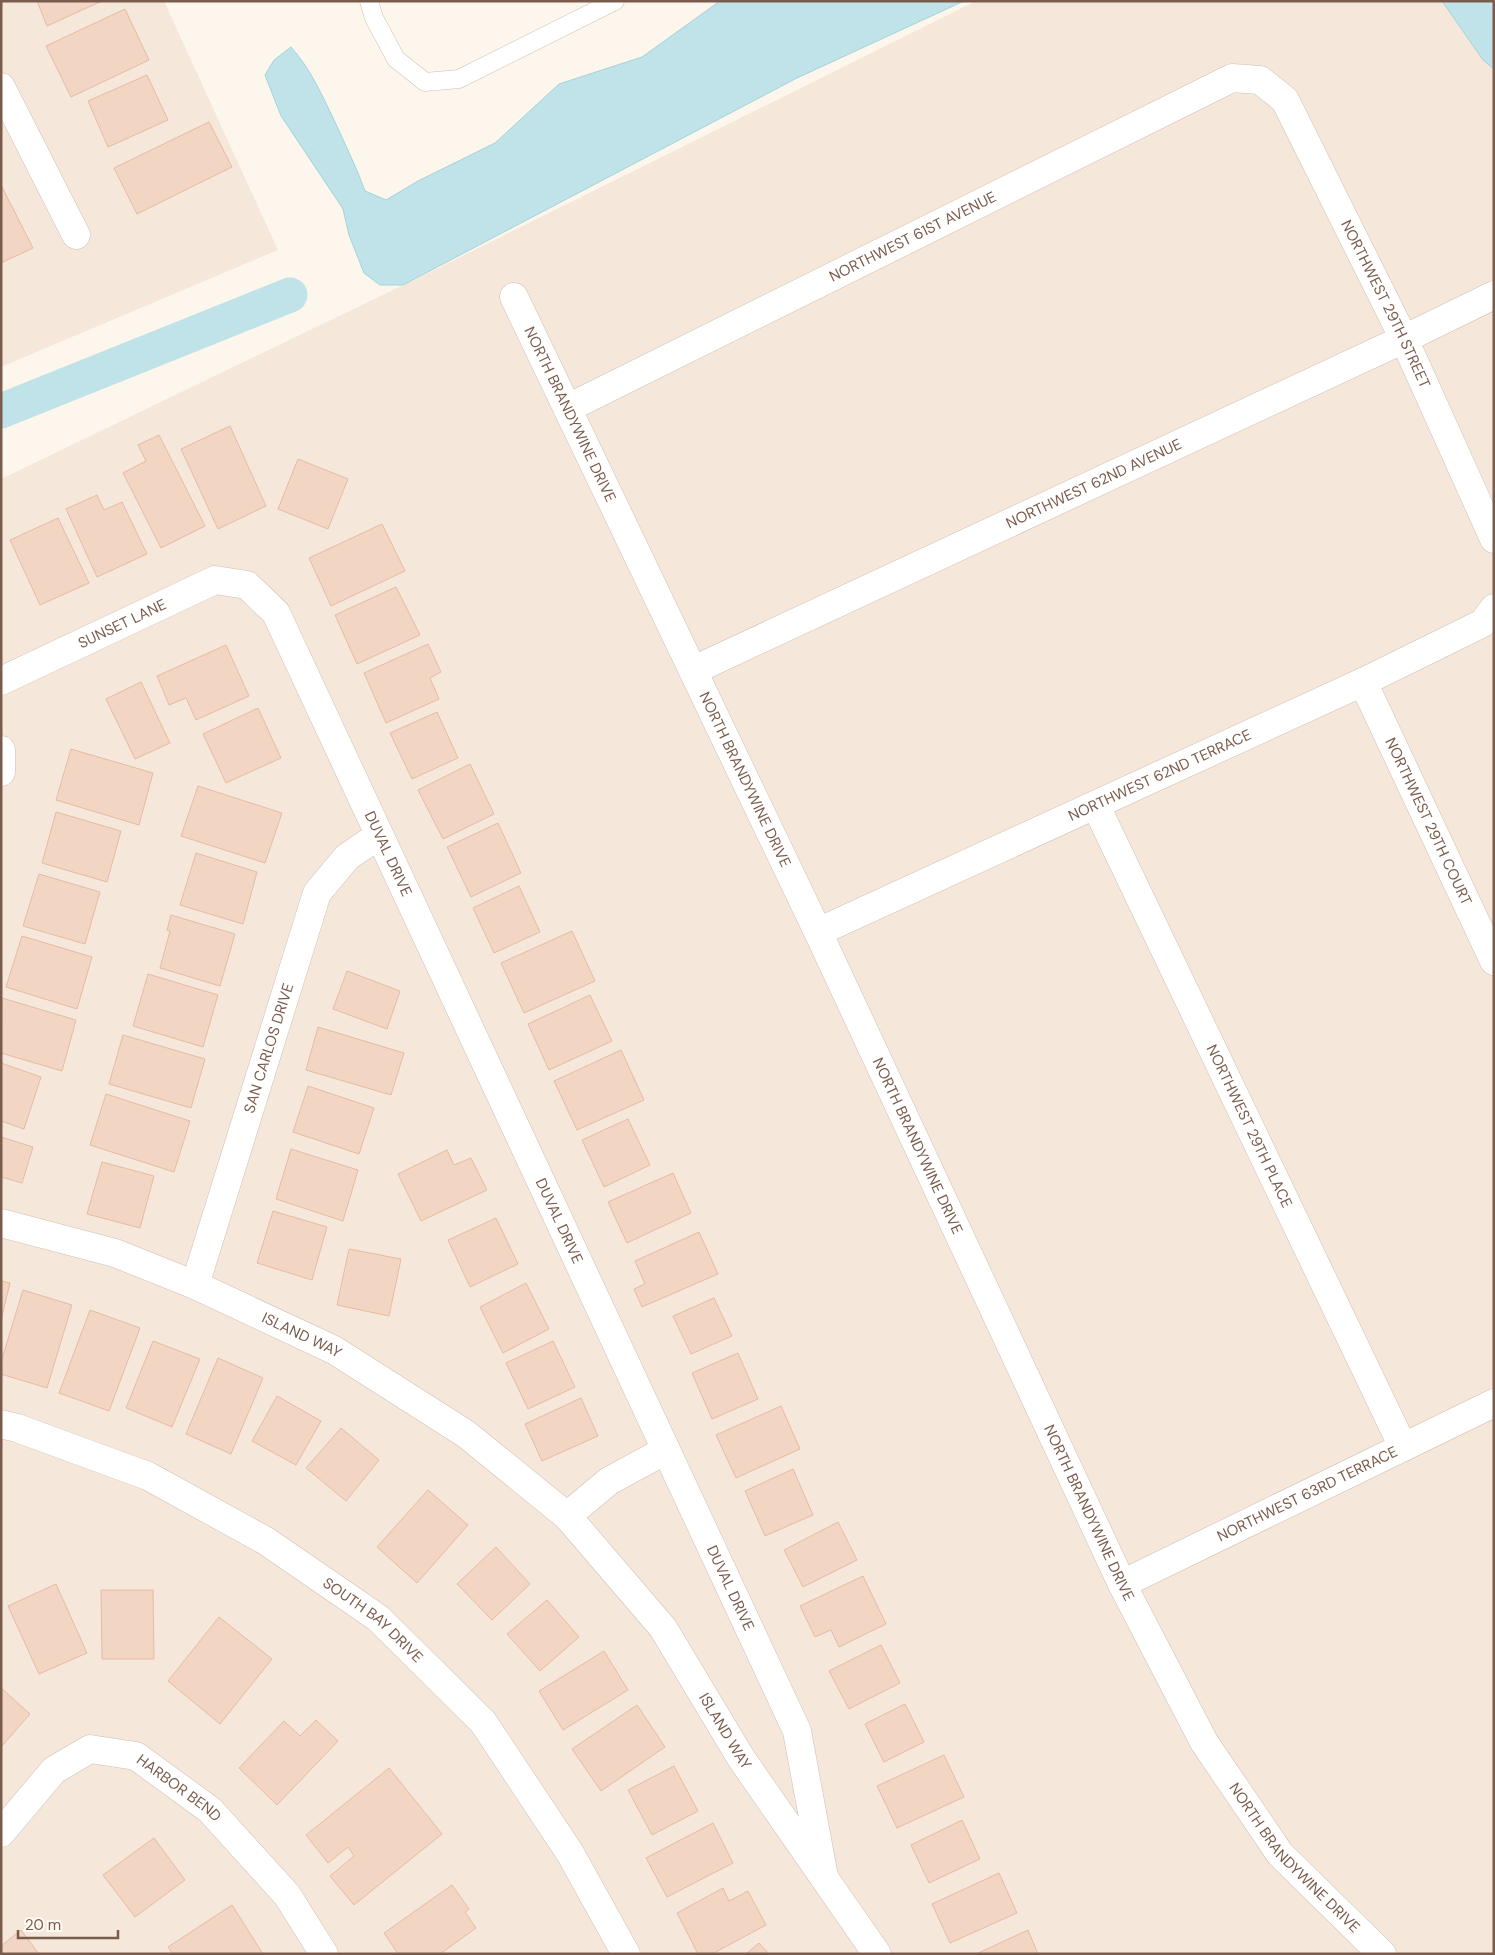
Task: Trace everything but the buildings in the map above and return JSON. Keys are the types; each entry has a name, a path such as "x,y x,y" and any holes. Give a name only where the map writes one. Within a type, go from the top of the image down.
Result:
{"street":[{"name":"NORTHWEST 61ST AVENUE","path":"568,408 1232,78 1260,80"},
{"name":"NORTHWEST 29TH STREET","path":"1260,80 1285,100 1404,338 1494,539"},
{"path":"1,87 76,235"},
{"name":"NORTHWEST 62ND AVENUE","path":"694,670 1494,295"},
{"name":"NORTH BRANDYWINE DRIVE","path":"514,297 818,932 1122,1584 1204,1742 1280,1854 1382,1954"},
{"name":"SUNSET LANE","path":"1,681 214,580 247,585"},
{"name":"DUVAL DRIVE","path":"247,585 276,613 378,836 797,1731 824,1877"},
{"name":"NORTHWEST 62ND TERRACE","path":"818,932 1363,682 1484,623 1494,608"},
{"name":"NORTHWEST 29TH COURT","path":"1363,682 1494,962"},
{"path":"1,750 1,772"},
{"name":"NORTHWEST 29TH PLACE","path":"1096,806 1403,1447"},
{"name":"SAN CARLOS DRIVE","path":"195,1285 317,893 348,857 378,836"},
{"name":"ISLAND WAY","path":"1,1223 115,1253 195,1285 342,1355 466,1434 567,1516 663,1628 741,1758 877,1954"},
{"name":"NORTHWEST 63RD TERRACE","path":"1122,1584 1494,1403"},
{"name":"SOUTH BAY DRIVE","path":"1,1424 18,1428 148,1476 266,1540 378,1618 483,1722 570,1853 626,1954"},
{"path":"567,1516 609,1481 666,1450"},
{"name":"HARBOR BEND","path":"1,1833 54,1770 90,1749 136,1756 210,1810 287,1896 324,1954"}],"lane":[{"path":"369,1 374,18 396,58 424,82 458,79 615,1"}],"shaded area":[{"path":"1,1 164,1 278,250 1,367"},
{"path":"976,1 1494,1 1494,1954 1,1954 1,479 420,277"}],"water":[{"path":"720,1 964,1 797,78 403,285 380,285 364,273 349,235 343,209 281,116 265,75 274,60 291,47 310,73 320,91 365,191 386,200 418,181 495,143 559,84 642,57"},
{"path":"1442,1 1494,1 1494,69 1483,60"}],"waterway":[{"path":"1,411 290,295"}]}
